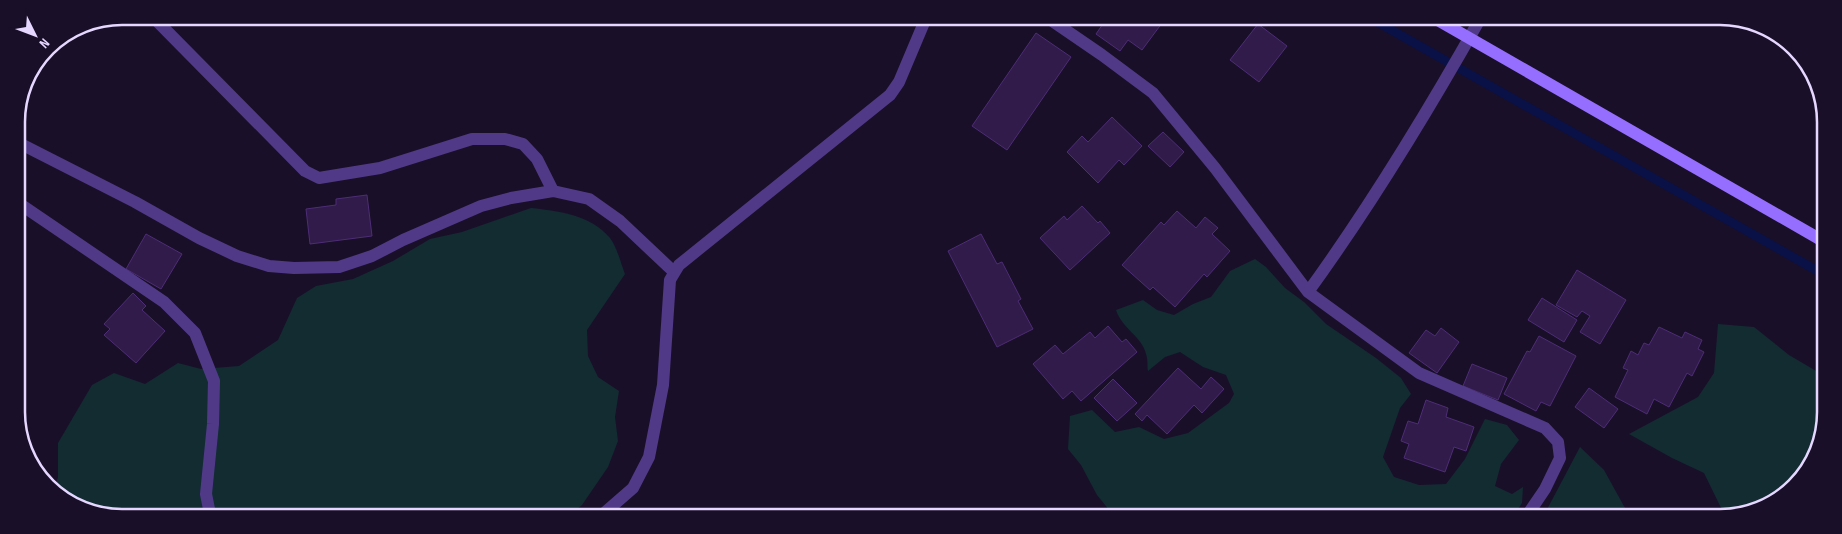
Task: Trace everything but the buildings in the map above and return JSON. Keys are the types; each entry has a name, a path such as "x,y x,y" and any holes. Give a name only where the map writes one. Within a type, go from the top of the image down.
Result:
{"street":[{"path":"161,25 305,171 319,178 380,168 472,139 505,139 523,144 537,158 553,191"},
{"path":"609,509 633,488 649,457 664,385 670,280 674,272 679,265 890,95 899,82 923,25"},
{"path":"1058,25 1152,93 1215,168 1308,292 1419,373 1545,428 1558,442 1560,458 1545,488 1531,509"},
{"path":"1446,25 1817,238"},
{"path":"1308,292 1341,246 1397,160 1477,25"},
{"path":"25,146 237,256 269,266 294,268 339,267 372,256 403,240 482,206 512,198 553,191 589,199 620,221 674,272"},
{"path":"25,207 164,302 195,333 214,381 213,424 206,494 209,509"}],"green space":[{"path":"531,208 563,213 594,224 610,238 617,251 625,274 587,330 588,356 598,377 619,391 615,417 618,441 608,467 582,505 577,509 122,509 97,506 85,502 56,484 58,477 58,443 92,385 114,373 145,384 178,363 201,369 239,366 278,340 297,298 316,286 353,279 393,261 430,239 462,232"},
{"path":"1255,259 1266,267 1285,288 1304,302 1326,324 1376,358 1401,378 1411,394 1400,408 1383,457 1394,477 1419,485 1446,484 1465,459 1485,419 1507,425 1519,440 1501,464 1495,486 1512,494 1523,487 1522,503 1518,509 1108,509 1097,495 1081,465 1068,449 1070,416 1092,410 1115,432 1139,427 1164,439 1188,433 1229,403 1234,394 1226,375 1203,367 1180,352 1165,357 1148,371 1144,348 1119,317 1116,310 1143,300 1157,310 1174,315 1193,304 1211,297 1230,271"},
{"path":"1718,324 1754,327 1789,355 1817,371 1816,425 1810,449 1804,461 1789,481 1774,493 1757,502 1727,509 1722,509 1704,473 1629,434 1698,397 1714,373"},
{"path":"1580,447 1604,470 1627,509 1547,509"}],"waterway":[{"path":"1383,25 1817,271"}]}
